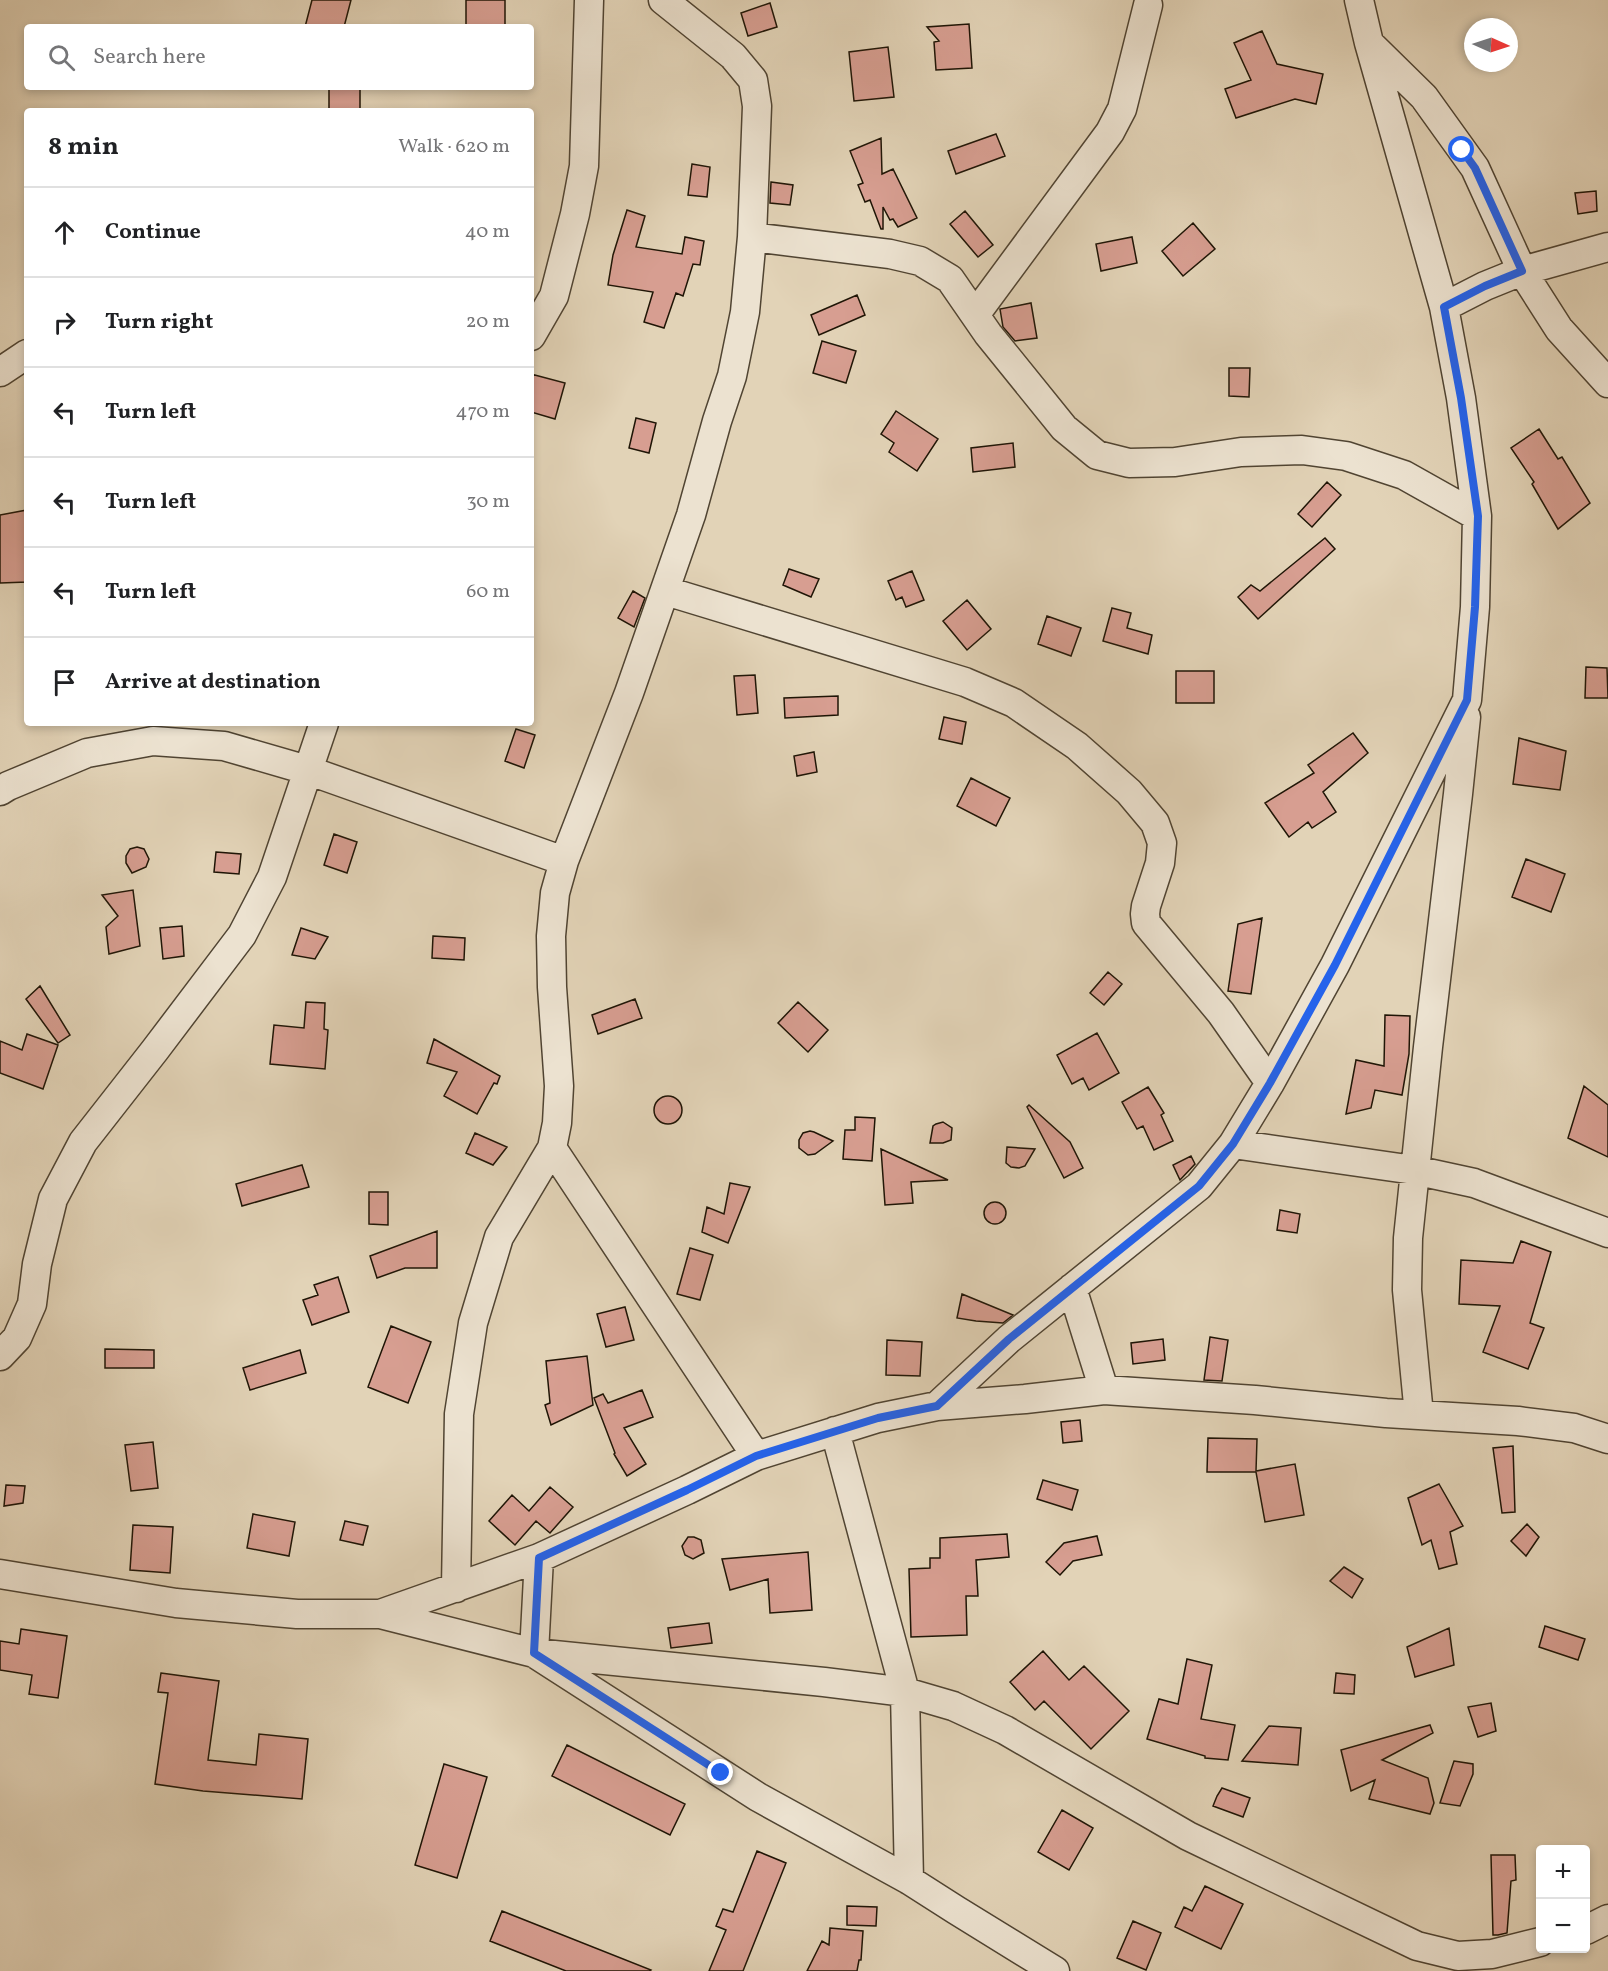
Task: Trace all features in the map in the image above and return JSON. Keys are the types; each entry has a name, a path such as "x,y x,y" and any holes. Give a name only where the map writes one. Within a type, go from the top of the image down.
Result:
{"street":[{"path":"534,331 554,296 575,214 584,166 589,0"},
{"path":"456,1588 459,1414 473,1323 499,1237 552,1148 557,1123 559,1086 551,936 555,893 564,861 594,788 666,591 691,515 732,376 745,312 752,237 758,106 753,80 734,56 663,0"},
{"path":"1359,0 1368,43 1444,307 1461,398 1478,516 1475,607 1458,794 1408,1238 1407,1290 1419,1415"},
{"path":"975,315 1110,132 1122,109 1149,2"},
{"path":"1368,43 1424,97 1475,168 1522,271 1559,328 1608,383"},
{"path":"752,237 890,254 920,261 950,279 988,334 1064,428 1097,455 1129,463 1175,462 1241,452 1302,450 1346,456 1404,475 1478,516"},
{"path":"1444,307 1485,286 1522,271 1608,247"},
{"path":"0,372 24,356"},
{"path":"666,591 965,682 1014,703 1077,746 1129,792 1155,823 1162,843 1160,863 1144,914 1146,923 1221,1013 1270,1083"},
{"path":"937,1406 1009,1339 1199,1186 1233,1144 1270,1083 1335,965 1467,700"},
{"path":"0,1356 17,1338 32,1304 37,1264 53,1199 83,1142 242,935 272,877 323,726"},
{"path":"0,791 87,753 153,741 224,746 308,770 564,861"},
{"path":"1233,1144 1414,1170 1474,1183 1608,1233"},
{"path":"552,1148 756,1456"},
{"path":"1072,1288 1104,1390"},
{"path":"380,1614 539,1558 756,1456 878,1418 937,1406 1104,1390 1540,1424 1574,1428 1608,1439"},
{"path":"835,1431 905,1692 909,1880"},
{"path":"534,1653 539,1558"},
{"path":"0,1574 176,1603 297,1614 380,1614 534,1653 905,1692 953,1706 994,1725 1188,1836 1417,1946 1464,1964 1536,1943"},
{"path":"534,1653 758,1797 909,1880 1055,1971"},
{"path":"1590,1928 1608,1919"}],"building":[{"path":"312,0 351,0 345,24 306,24"},
{"path":"466,0 505,0 505,24 466,24"},
{"path":"770,3 777,27 748,36 741,13"},
{"path":"969,24 972,68 936,70 934,42 939,41 927,27"},
{"path":"1262,31 1277,64 1323,74 1316,104 1295,99 1236,118 1225,89 1251,80 1234,43"},
{"path":"888,47 894,97 854,101 849,52"},
{"path":"329,90 360,90 360,108 329,108"},
{"path":"996,134 1005,156 956,174 948,151"},
{"path":"881,138 882,174 893,169 917,218 898,227 893,219 890,220 883,207 883,229 881,229 870,200 865,202 858,185 863,183 850,151"},
{"path":"692,164 710,167 707,197 688,195"},
{"path":"771,182 793,185 790,205 770,203"},
{"path":"1596,191 1597,211 1578,214 1575,193"},
{"path":"627,210 645,216 636,247 682,254 685,237 704,241 700,265 693,264 683,296 676,293 664,328 644,322 653,292 608,285 613,255"},
{"path":"965,211 993,245 978,257 950,224"},
{"path":"1193,223 1215,249 1183,276 1162,251"},
{"path":"1132,237 1137,263 1101,271 1096,244"},
{"path":"857,295 865,315 819,335 811,315"},
{"path":"1031,303 1037,338 1015,341 1003,327 1000,309"},
{"path":"822,341 856,351 846,383 813,373"},
{"path":"1229,368 1250,368 1249,397 1229,396"},
{"path":"534,375 565,383 555,419 534,413"},
{"path":"896,411 938,439 917,471 889,452 894,443 881,434"},
{"path":"636,418 656,423 649,453 629,448"},
{"path":"1539,429 1558,459 1562,457 1590,503 1558,529 1532,484 1534,482 1511,448"},
{"path":"1013,443 1015,467 973,472 971,448"},
{"path":"1327,482 1341,495 1312,527 1298,514"},
{"path":"24,511 24,582 0,583 0,515"},
{"path":"1325,538 1335,549 1258,619 1238,597 1251,585 1260,591"},
{"path":"789,569 819,579 811,597 783,585"},
{"path":"912,571 924,600 906,607 902,597 896,600 888,581"},
{"path":"633,591 645,598 634,627 618,618"},
{"path":"967,600 991,629 967,650 943,621"},
{"path":"1112,608 1131,613 1127,628 1152,635 1148,654 1103,641"},
{"path":"1047,616 1081,628 1071,656 1038,644"},
{"path":"1586,667 1607,668 1608,698 1585,698"},
{"path":"1176,671 1214,671 1214,703 1176,703"},
{"path":"755,675 758,713 737,715 734,676"},
{"path":"838,696 838,715 785,718 784,698"},
{"path":"944,717 966,722 962,744 939,739"},
{"path":"516,729 535,735 524,768 505,761"},
{"path":"1353,733 1368,753 1323,792 1336,812 1312,828 1308,822 1289,837 1265,803 1314,773 1308,765"},
{"path":"1519,738 1566,751 1560,790 1513,784"},
{"path":"814,752 817,772 797,776 794,756"},
{"path":"971,778 1010,798 996,826 957,806"},
{"path":"334,834 357,842 347,873 324,865"},
{"path":"137,847 144,849 149,859 146,867 132,873 126,863 126,856 130,849"},
{"path":"216,852 241,854 239,874 214,872"},
{"path":"1526,859 1565,874 1551,912 1512,897"},
{"path":"133,890 140,946 109,954 106,927 118,916 102,895"},
{"path":"1262,918 1251,994 1228,991 1238,924"},
{"path":"182,926 184,956 163,959 160,928"},
{"path":"301,928 328,937 315,959 292,955"},
{"path":"433,936 465,938 464,960 432,958"},
{"path":"1108,972 1122,984 1104,1005 1090,993"},
{"path":"40,986 70,1035 58,1043 26,999"},
{"path":"635,999 642,1018 598,1034 592,1015"},
{"path":"306,1002 325,1003 324,1029 328,1030 325,1069 270,1064 274,1025 304,1028"},
{"path":"798,1002 828,1030 808,1052 778,1023"},
{"path":"1385,1015 1410,1016 1409,1054 1402,1095 1375,1090 1371,1108 1346,1114 1356,1060 1384,1066"},
{"path":"1097,1033 1119,1073 1089,1090 1083,1078 1072,1084 1057,1055"},
{"path":"27,1034 58,1045 43,1089 0,1073 0,1041 22,1050"},
{"path":"434,1039 500,1076 477,1114 444,1096 457,1072 427,1063"},
{"path":"1584,1086 1608,1105 1608,1157 1568,1138"},
{"path":"1148,1087 1164,1113 1161,1115 1173,1141 1154,1150 1143,1126 1137,1129 1122,1102"},
{"path":"668,1096 678,1100 682,1110 678,1120 668,1124 658,1120 654,1110 658,1100"},
{"path":"1029,1105 1070,1142 1083,1168 1064,1178 1027,1107"},
{"path":"855,1117 875,1118 872,1161 843,1159 845,1130 855,1130"},
{"path":"943,1122 952,1128 951,1140 943,1143 930,1143 933,1126"},
{"path":"810,1131 833,1141 815,1154 808,1155 799,1148 799,1140 803,1133"},
{"path":"475,1133 507,1147 493,1165 466,1153"},
{"path":"1007,1147 1035,1149 1025,1166 1019,1168 1011,1167 1006,1163"},
{"path":"881,1149 948,1180 911,1182 913,1203 885,1205"},
{"path":"1191,1156 1195,1164 1180,1180 1173,1165"},
{"path":"302,1165 309,1187 242,1206 236,1184"},
{"path":"730,1183 750,1187 728,1243 702,1232 707,1207 724,1214"},
{"path":"369,1192 388,1192 388,1225 369,1224"},
{"path":"995,1202 1005,1209 1006,1213 999,1223 995,1224 985,1217 984,1213 991,1203"},
{"path":"1280,1210 1300,1214 1297,1233 1277,1230"},
{"path":"437,1231 437,1268 405,1268 377,1278 370,1256"},
{"path":"1521,1241 1551,1252 1530,1323 1544,1328 1528,1369 1483,1352 1500,1306 1459,1304 1461,1260 1513,1263"},
{"path":"690,1248 713,1255 700,1300 677,1294"},
{"path":"338,1277 349,1312 312,1325 303,1300 318,1295 314,1285"},
{"path":"962,1294 1013,1315 1003,1323 957,1318"},
{"path":"625,1307 634,1340 606,1347 597,1314"},
{"path":"391,1326 431,1342 408,1403 368,1387"},
{"path":"1210,1337 1228,1340 1222,1381 1204,1380"},
{"path":"1163,1339 1165,1360 1133,1364 1131,1343"},
{"path":"887,1340 922,1342 920,1376 886,1375"},
{"path":"105,1349 154,1350 154,1368 105,1368"},
{"path":"300,1350 306,1373 250,1390 243,1368"},
{"path":"587,1356 593,1405 551,1425 545,1405 550,1403 546,1361"},
{"path":"642,1390 653,1417 624,1428 646,1464 627,1476 614,1454 594,1398 603,1394 608,1403"},
{"path":"1080,1420 1082,1441 1063,1443 1061,1422"},
{"path":"1208,1438 1257,1439 1256,1471 1295,1464 1304,1515 1265,1522 1256,1472 1207,1472"},
{"path":"153,1442 158,1488 131,1491 125,1445"},
{"path":"1513,1446 1515,1512 1502,1513 1493,1448"},
{"path":"1043,1480 1078,1490 1072,1510 1037,1499"},
{"path":"1439,1484 1463,1526 1450,1532 1457,1564 1439,1569 1431,1540 1422,1545 1408,1498"},
{"path":"6,1485 25,1486 23,1503 4,1506"},
{"path":"550,1487 573,1507 550,1533 536,1521 515,1545 489,1521 512,1495 529,1511"},
{"path":"253,1514 295,1522 289,1556 247,1548"},
{"path":"345,1521 368,1526 363,1545 340,1540"},
{"path":"1527,1524 1539,1537 1526,1556 1511,1541"},
{"path":"133,1525 173,1527 170,1573 130,1570"},
{"path":"1007,1534 1009,1557 976,1560 978,1596 966,1596 967,1635 911,1637 909,1569 930,1568 930,1558 940,1558 940,1538"},
{"path":"1097,1536 1102,1555 1073,1561 1060,1575 1046,1562 1064,1543"},
{"path":"688,1537 701,1540 704,1553 693,1559 685,1555 682,1546"},
{"path":"808,1552 812,1610 770,1613 768,1579 730,1590 722,1559"},
{"path":"1344,1567 1363,1579 1352,1598 1330,1581"},
{"path":"709,1623 712,1643 671,1648 668,1628"},
{"path":"1545,1626 1585,1639 1578,1660 1539,1647"},
{"path":"1449,1628 1454,1665 1415,1677 1407,1647"},
{"path":"21,1629 67,1636 58,1698 29,1694 32,1675 0,1670 0,1641 19,1644"},
{"path":"1043,1651 1069,1680 1084,1666 1129,1711 1091,1749 1044,1701 1035,1710 1010,1682"},
{"path":"1187,1659 1212,1665 1201,1719 1235,1725 1228,1760 1205,1758 1205,1756 1147,1739 1159,1699 1178,1704"},
{"path":"161,1673 219,1681 208,1760 256,1765 259,1734 308,1739 302,1799 203,1791 155,1784 168,1693 158,1692"},
{"path":"1336,1673 1355,1675 1354,1694 1334,1693"},
{"path":"1491,1703 1496,1731 1478,1737 1468,1707"},
{"path":"1430,1725 1433,1733 1382,1760 1428,1778 1434,1803 1430,1814 1369,1799 1375,1780 1351,1791 1341,1750"},
{"path":"1269,1726 1301,1728 1298,1765 1242,1761"},
{"path":"567,1745 685,1804 670,1835 552,1776"},
{"path":"1454,1761 1473,1764 1473,1774 1460,1806 1440,1803"},
{"path":"444,1764 487,1777 457,1878 415,1865"},
{"path":"1222,1788 1250,1798 1243,1817 1213,1806"},
{"path":"1062,1810 1093,1828 1069,1870 1038,1852"},
{"path":"757,1851 786,1863 743,1971 709,1971 726,1930 716,1926 723,1909 733,1912"},
{"path":"1491,1855 1515,1855 1516,1880 1511,1881 1507,1933 1498,1935 1493,1935"},
{"path":"1205,1886 1243,1904 1221,1949 1175,1927 1184,1907 1192,1911"},
{"path":"847,1906 877,1907 876,1926 847,1925"},
{"path":"502,1911 651,1970 566,1971 490,1941"},
{"path":"1133,1921 1161,1933 1146,1970 1117,1958"},
{"path":"830,1928 863,1931 861,1960 859,1960 857,1971 807,1971 822,1941 829,1945"}],"route":[{"path":"721,1773 534,1653 539,1558 756,1456 878,1418 937,1406 1009,1339 1199,1186 1233,1144 1270,1083 1335,965 1467,700 1475,607 1478,516 1461,398 1444,307 1485,286 1522,271 1475,168 1462,150"}]}
